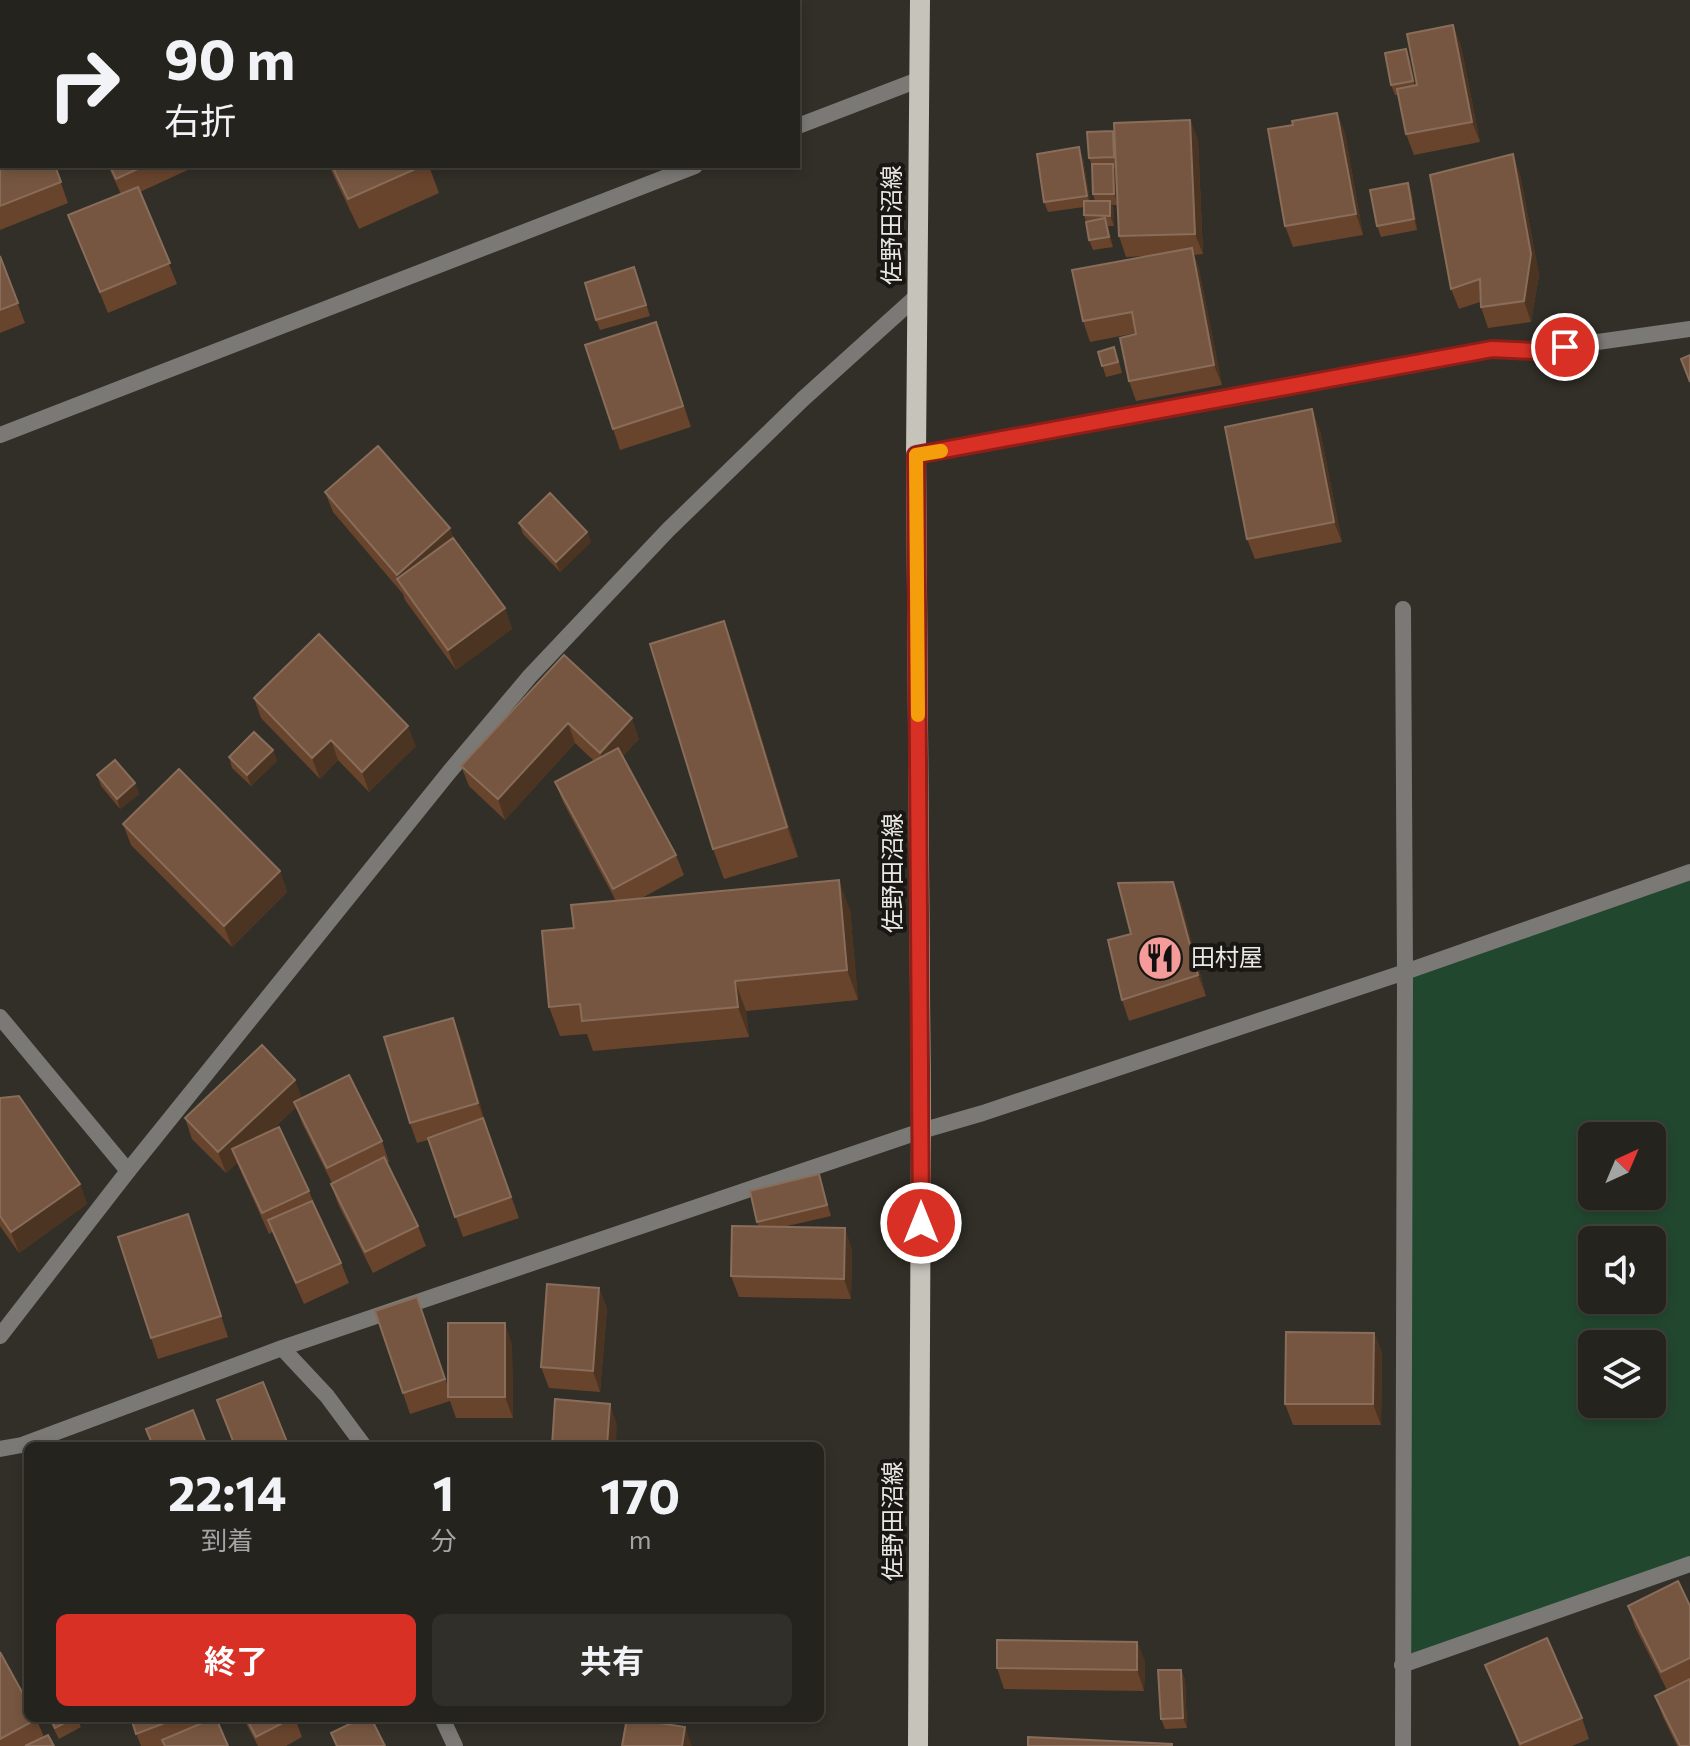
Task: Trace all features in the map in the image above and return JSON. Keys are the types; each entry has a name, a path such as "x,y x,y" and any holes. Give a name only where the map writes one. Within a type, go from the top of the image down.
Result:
{"main road":[{"name":"佐野田沼線","path":"918,1746 921,1131 916,455 920,0"}],"street":[{"path":"800,125 918,80"},
{"path":"0,435 690,168"},
{"path":"0,1336 128,1171 530,676 680,519 803,399 917,296"},
{"path":"916,455 1492,349 1534,351 1690,329"},
{"path":"1403,609 1403,1746"},
{"path":"30,1442 282,1348 921,1131 1405,972 1690,872"},
{"path":"0,1017 128,1171"},
{"path":"282,1348 327,1396 361,1442"},
{"path":"0,1449 24,1444"},
{"path":"1402,1665 1690,1564"},
{"path":"444,1722 455,1746"}],"green space":[{"path":"1690,872 1690,1564 1402,1665 1405,972"}],"building":[{"path":"1453,25 1472,122 1406,134 1397,89 1417,85 1407,34"},
{"path":"1406,49 1413,81 1391,85 1385,53"},
{"path":"1337,113 1356,214 1285,226 1268,129"},
{"path":"1190,120 1195,234 1119,236 1114,123"},
{"path":"1113,131 1114,157 1089,158 1087,132"},
{"path":"1079,147 1087,196 1044,202 1037,154"},
{"path":"1513,154 1531,254 1524,301 1481,307 1480,279 1451,289 1430,175"},
{"path":"1092,164 1113,164 1114,194 1093,194"},
{"path":"0,168 56,168 61,182 0,206"},
{"path":"111,168 140,168 116,179"},
{"path":"333,168 418,168 348,199"},
{"path":"1408,183 1414,219 1377,226 1370,190"},
{"path":"138,187 170,263 100,292 68,215"},
{"path":"1084,201 1110,201 1110,216 1084,215"},
{"path":"1105,218 1109,237 1089,240 1086,222"},
{"path":"1192,248 1214,365 1129,381 1120,338 1136,334 1132,312 1083,321 1072,270"},
{"path":"0,256 18,303 0,310"},
{"path":"634,267 646,305 596,320 585,283"},
{"path":"656,322 683,406 613,429 585,345"},
{"path":"1114,347 1118,362 1102,366 1098,352"},
{"path":"1690,355 1690,382 1681,359"},
{"path":"1312,409 1334,522 1247,539 1225,427"},
{"path":"378,446 450,528 397,575 325,492"},
{"path":"550,493 587,532 556,562 519,523"},
{"path":"453,538 505,608 448,650 397,579"},
{"path":"724,621 787,827 713,849 650,644"},
{"path":"319,634 408,726 362,772 331,740 312,758 254,698"},
{"path":"564,655 632,718 600,753 568,723 498,799 461,766"},
{"path":"254,732 273,750 247,775 229,757"},
{"path":"618,748 676,855 613,889 555,782"},
{"path":"115,760 135,783 117,799 97,775"},
{"path":"179,769 280,871 224,926 123,824"},
{"path":"839,880 847,970 735,981 738,1007 582,1021 580,1004 549,1007 542,931 574,928 571,905"},
{"path":"1173,882 1198,975 1122,1000 1108,940 1131,934 1118,883"},
{"path":"453,1018 478,1103 410,1123 384,1037"},
{"path":"262,1045 295,1080 218,1152 185,1118"},
{"path":"349,1075 382,1141 327,1168 294,1102"},
{"path":"19,1096 80,1184 11,1232 0,1216 0,1098"},
{"path":"483,1118 511,1197 455,1217 428,1138"},
{"path":"279,1127 309,1191 262,1213 232,1149"},
{"path":"384,1157 418,1226 365,1252 331,1184"},
{"path":"819,1174 827,1205 757,1222 750,1191"},
{"path":"312,1201 341,1263 296,1283 268,1220"},
{"path":"188,1214 221,1316 151,1338 118,1237"},
{"path":"732,1226 845,1228 844,1279 731,1276"},
{"path":"547,1284 599,1288 593,1371 541,1367"},
{"path":"417,1297 445,1379 403,1393 375,1311"},
{"path":"448,1323 505,1323 505,1397 448,1397"},
{"path":"1286,1332 1374,1333 1373,1404 1285,1404"},
{"path":"263,1382 287,1442 233,1442 217,1400"},
{"path":"555,1399 610,1404 607,1442 552,1442"},
{"path":"193,1410 205,1442 151,1442 146,1429"},
{"path":"1678,1581 1690,1606 1690,1658 1661,1672 1628,1606"},
{"path":"1547,1638 1582,1718 1520,1744 1485,1665"},
{"path":"997,1640 1137,1642 1137,1670 997,1668"},
{"path":"0,1652 24,1696 24,1722 31,1722 0,1739"},
{"path":"1158,1670 1181,1670 1183,1718 1161,1719"},
{"path":"1690,1679 1690,1746 1680,1746 1655,1696"},
{"path":"52,1722 66,1722 55,1728"},
{"path":"132,1722 168,1722 136,1734"},
{"path":"205,1722 218,1722 228,1746 165,1746 162,1740"},
{"path":"248,1722 284,1722 256,1737"},
{"path":"354,1722 373,1722 385,1746 337,1746 331,1733"},
{"path":"626,1722 685,1727 682,1746 622,1746"},
{"path":"48,1735 54,1746 25,1746"},
{"path":"1028,1737 1172,1744 1172,1746 1028,1746"}],"slow traffic":[{"path":"918,715 916,455 941,451"}],"place":[{"name":"田村屋","path":"1160,958"}],"route":[{"path":"921,1223 916,455 1492,349 1534,351 1565,347"}]}
